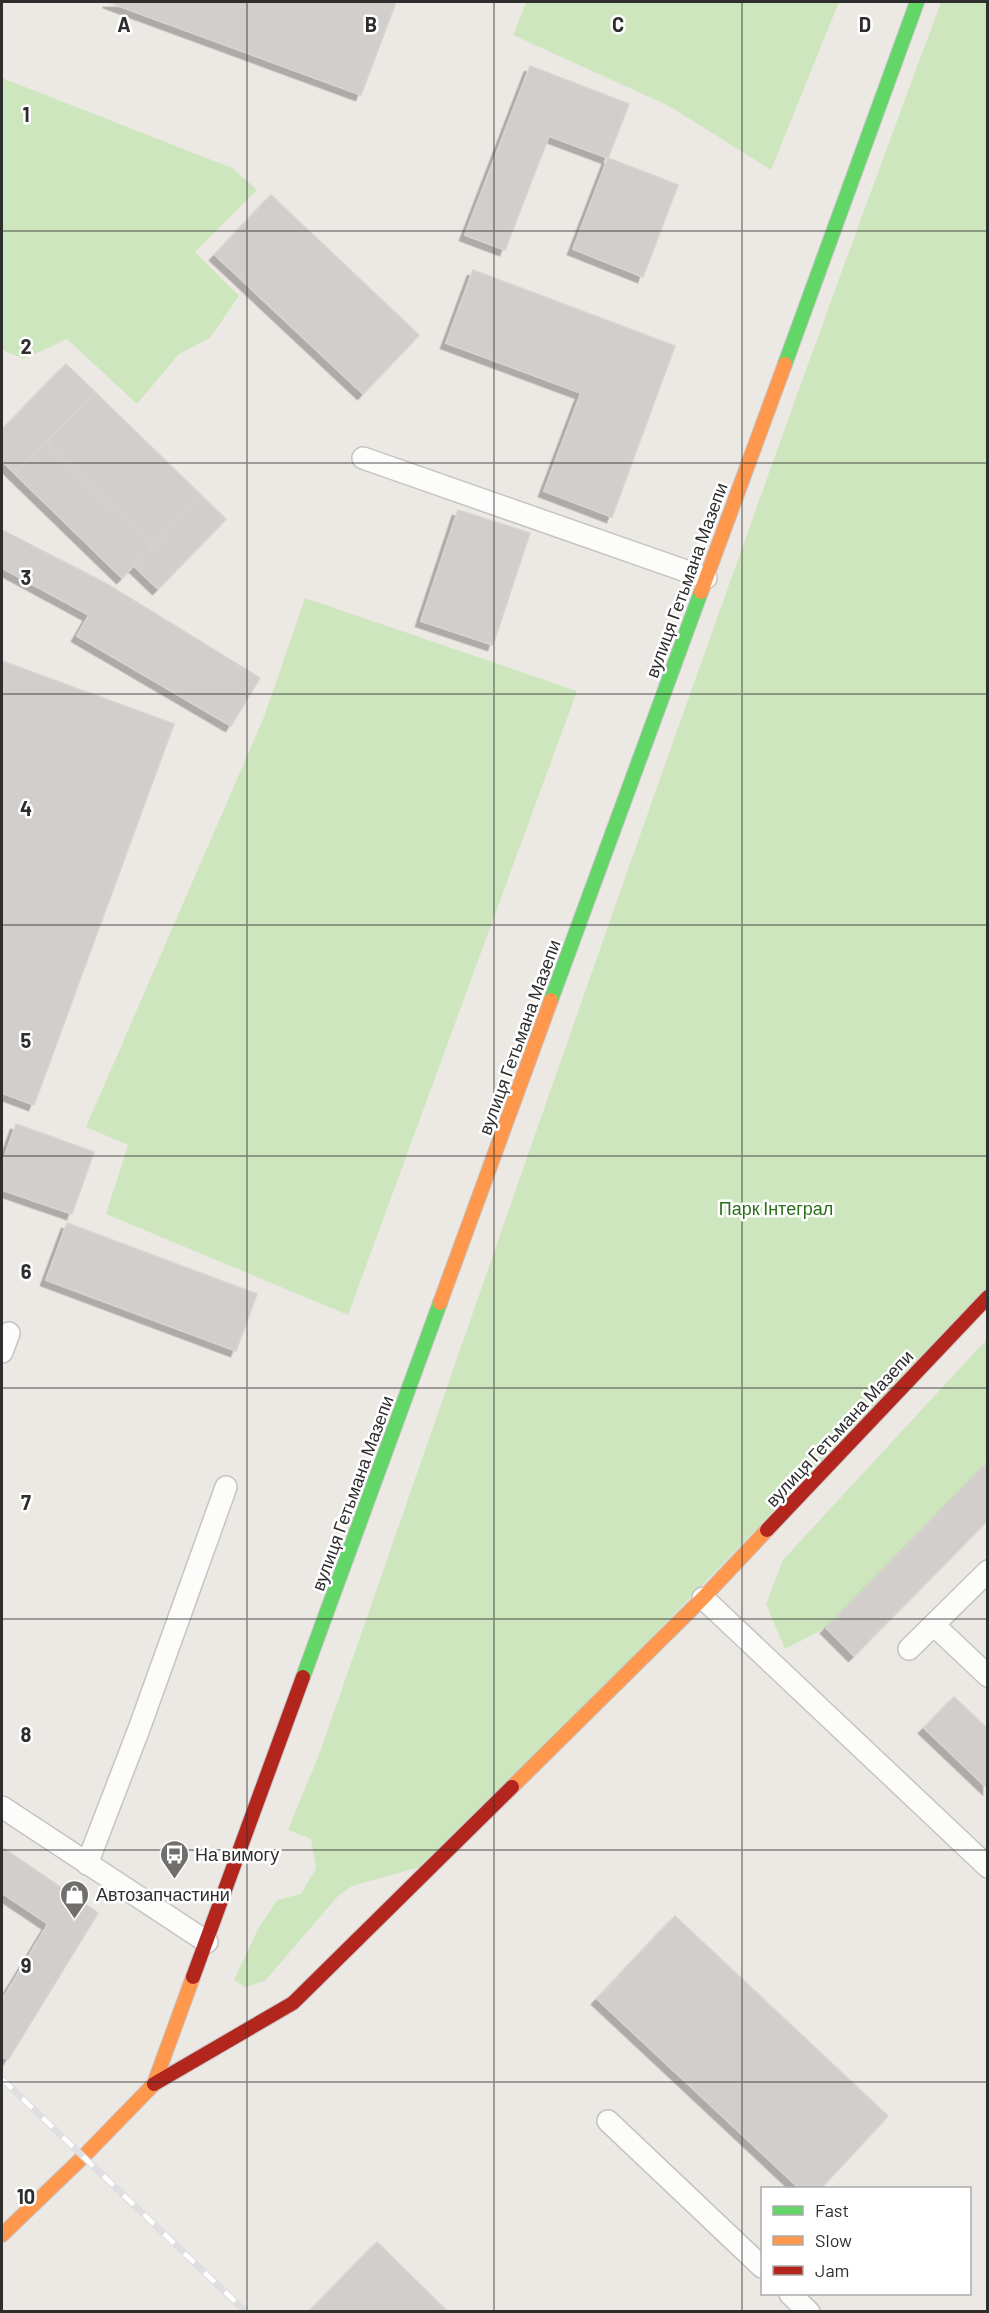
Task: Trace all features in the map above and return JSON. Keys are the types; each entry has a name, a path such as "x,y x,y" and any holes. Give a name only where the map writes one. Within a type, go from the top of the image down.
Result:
{"main road":[{"name":"вулиця Гетьмана Мазепи","path":"154,2084 917,2"},
{"name":"вулиця Гетьмана Мазепи","path":"2,2235 154,2084 293,2002 703,1598 987,1297"}],"lane":[{"path":"363,458 706,578"},
{"path":"87,1864 139,1729 226,1487"},
{"path":"909,1649 987,1571"},
{"path":"703,1598 987,1867"},
{"path":"934,1625 987,1676"},
{"path":"2,1807 207,1942"},
{"path":"608,2121 761,2266"},
{"path":"791,2295 809,2312"}],"green space":[{"path":"526,2 839,2 771,170 669,106 513,35"},
{"name":"Парк Інтеграл","path":"941,2 987,2 987,1290 434,1863 352,1886 338,1896 265,1981 245,1987 234,1980 257,1931 277,1900 301,1894 316,1868 311,1839 288,1830 320,1752 703,656"},
{"path":"2,78 232,168 257,190 195,252 239,296 210,338 179,354 137,404 67,339 24,359 2,350"},
{"path":"305,598 577,691 348,1315 106,1214 128,1145 86,1127 264,717"},
{"path":"987,1339 987,1462 826,1628 785,1649 766,1604 783,1560"}],"building":[{"path":"108,2 396,2 361,95"},
{"path":"530,66 629,104 608,158 549,136 505,250 465,235"},
{"path":"608,158 678,185 643,277 573,249"},
{"path":"271,195 419,335 363,394 215,255"},
{"path":"473,270 675,346 612,517 544,491 581,393 446,343"},
{"path":"66,364 95,392 15,474 2,461 2,430"},
{"path":"95,392 202,496 153,547 46,443"},
{"path":"46,443 153,547 122,578 15,474"},
{"path":"202,496 226,519 158,589 134,566"},
{"path":"458,510 530,533 493,645 421,621"},
{"path":"2,530 107,584 260,678 231,726 77,636 89,615 2,568"},
{"path":"2,661 174,724 34,1105 2,1093"},
{"path":"16,1124 94,1152 72,1214 2,1190 2,1164"},
{"path":"67,1223 257,1294 236,1351 46,1280"},
{"path":"988,1462 988,1520 854,1656 826,1628"},
{"path":"954,1697 988,1729 988,1789 924,1728"},
{"path":"2,1847 98,1913 8,2060 2,2056 2,2000 48,1924 2,1893"},
{"path":"675,1916 888,2116 822,2187 798,2187 597,1999"},
{"path":"377,2242 448,2312 309,2312"}],"railway":[{"path":"2,2079 246,2312"}],"traffic: fast":[{"path":"785,364 917,2"},
{"path":"551,1000 701,592"},
{"path":"303,1677 440,1303"}],"traffic: slow":[{"path":"701,592 785,364"},
{"path":"440,1303 551,1000"},
{"path":"512,1787 703,1598 767,1530"},
{"path":"2,2235 154,2084 193,1977"}],"traffic: jam":[{"path":"767,1530 988,1297"},
{"path":"193,1977 303,1677"},
{"path":"154,2084 293,2003 512,1787"}],"place":[{"name":"На вимогу","path":"174,1880"},
{"name":"Автозапчастини","path":"75,1920"}]}
